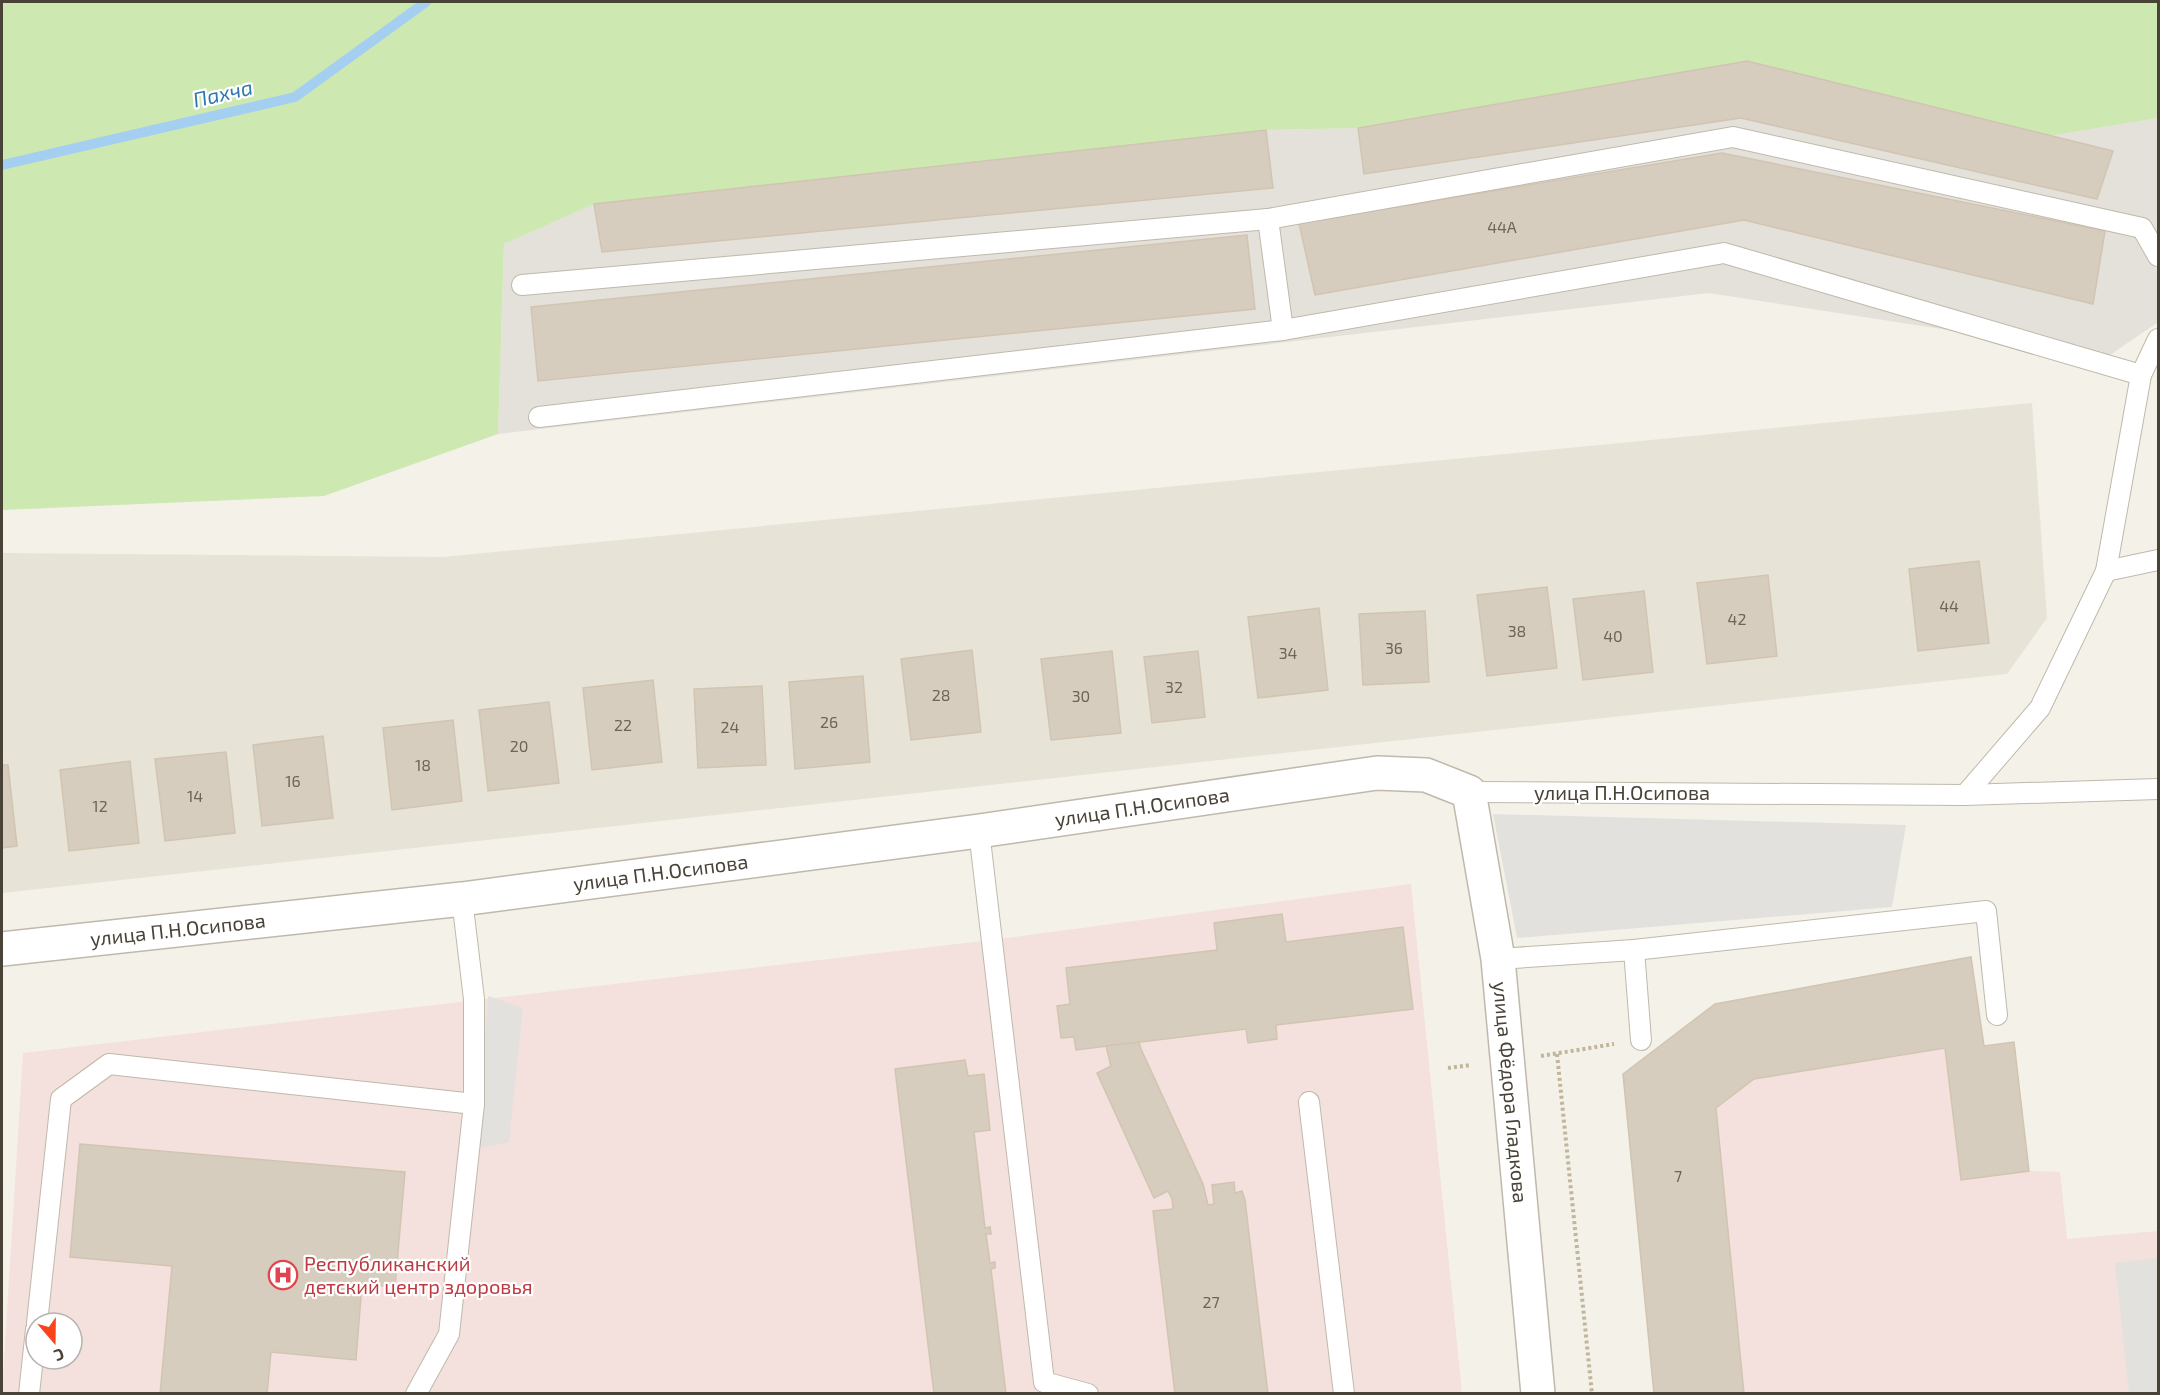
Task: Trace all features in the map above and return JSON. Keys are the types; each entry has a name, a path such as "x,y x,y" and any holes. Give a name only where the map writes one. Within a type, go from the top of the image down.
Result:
{"street":[{"name":"улица П.Н.Осипова","path":"2,949 462,899 979,831 1377,773 1426,775 1469,792"},
{"name":"улица Фёдора Гладкова","path":"1469,792 1498,959 1538,1394"}],"lane":[{"path":"522,285 1268,219 1733,137 2142,228 2158,256"},
{"path":"1268,219 1283,330"},
{"path":"540,417 1283,330 1724,253 2141,375"},
{"path":"1965,795 2040,708 2106,571 2141,375 2158,339"},
{"path":"2106,571 2158,560"},
{"name":"улица П.Н.Осипова","path":"1469,792 1965,795 2158,789"},
{"path":"979,831 1045,1388 1088,1394"},
{"path":"416,1394 449,1334 474,1104 474,999 462,899"},
{"path":"1498,959 1634,950 1986,911 1997,1015"},
{"path":"1634,950 1641,1040"},
{"path":"38,1311 61,1099 109,1064 474,1104"},
{"path":"1309,1102 1344,1394"},
{"path":"29,1394 31,1371"}],"path":[{"path":"1557,1054 1592,1394"}],"shaded area":[{"path":"1747,61 2050,136 2158,118 2158,322 2110,355 1709,293 498,434 504,244 594,204 1266,130 1358,128"},
{"path":"2032,403 2047,618 2007,674 2,893 2,553 443,557"},
{"path":"1493,814 1906,825 1892,907 1517,938"},
{"path":"1411,884 1462,1393 2,1394 23,1053 991,940"},
{"path":"1971,957 1984,1045 2014,1042 2029,1171 2060,1172 2067,1239 2158,1231 2158,1393 1654,1393 1623,1074 1715,1004"},
{"path":"488,996 523,1008 509,1142 476,1149"},
{"path":"2158,1258 2158,1393 2129,1393 2115,1263"}],"green space":[{"path":"2,2 2158,2 2158,118 2050,136 1747,61 1358,128 1266,130 594,204 504,244 498,434 324,496 2,510"}],"building":[{"path":"1747,61 2113,151 2097,199 1741,118 1364,174 1358,128"},
{"path":"1266,130 1273,188 602,252 594,204"},
{"path":"1722,153 2105,231 2093,304 1744,220 1315,295 1299,223"},
{"path":"1247,235 1255,309 538,381 531,307"},
{"path":"1979,561 1989,643 1918,651 1909,569"},
{"path":"1768,575 1777,656 1707,664 1697,583"},
{"path":"1547,587 1557,668 1487,676 1477,595"},
{"path":"1644,591 1653,672 1583,680 1573,599"},
{"path":"1319,608 1328,690 1258,698 1248,617"},
{"path":"1425,611 1429,682 1363,685 1359,614"},
{"path":"972,650 981,732 911,740 901,659"},
{"path":"1112,651 1121,733 1051,740 1041,659"},
{"path":"1198,651 1205,717 1152,723 1144,657"},
{"path":"863,676 870,762 795,769 789,682"},
{"path":"653,680 662,762 592,770 583,688"},
{"path":"762,686 766,765 698,768 694,689"},
{"path":"549,702 559,783 488,791 479,710"},
{"path":"453,720 462,801 392,810 383,728"},
{"path":"323,736 333,818 262,826 253,745"},
{"path":"226,752 235,833 165,841 155,759"},
{"path":"130,761 139,843 69,851 60,770"},
{"path":"2,765 8,765 17,846 2,848"},
{"path":"1282,914 1286,942 1403,927 1413,1009 1276,1025 1277,1039 1248,1043 1246,1029 1076,1050 1074,1037 1061,1038 1057,1006 1070,1004 1066,968 1217,950 1214,923"},
{"path":"1971,957 1984,1046 2014,1042 2029,1171 1961,1180 1945,1048 1754,1079 1716,1108 1744,1394 1654,1394 1623,1074 1715,1004"},
{"path":"1139,1042 1203,1184 1208,1205 1214,1204 1212,1185 1234,1182 1235,1193 1242,1191 1245,1200 1268,1394 1175,1394 1153,1211 1173,1209 1172,1199 1168,1191 1154,1198 1097,1073 1111,1066 1106,1046"},
{"path":"965,1060 968,1076 984,1074 990,1130 974,1132 985,1228 990,1227 991,1234 986,1234 990,1263 995,1262 995,1268 991,1269 1006,1394 934,1394 895,1069"},
{"name":"Республиканский детский центр здоровья","path":"80,1144 405,1172 395,1287 362,1284 356,1360 271,1352 267,1394 160,1394 172,1266 70,1257"}],"waterway":[{"name":"Пахча","path":"2,165 295,97 426,2"}],"place":[{"name":"Республиканский детский центр здоровья","path":"283,1275"}]}
